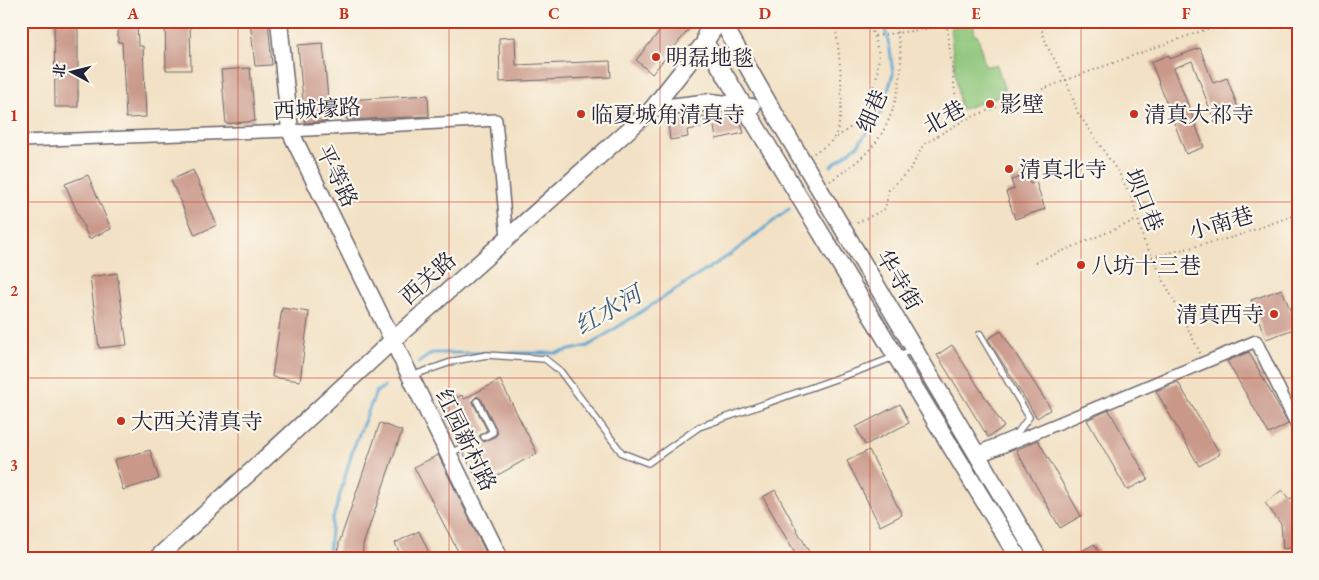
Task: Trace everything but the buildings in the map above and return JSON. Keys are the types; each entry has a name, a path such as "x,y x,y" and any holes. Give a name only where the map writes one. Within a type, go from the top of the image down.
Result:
{"main road":[{"name":"平等路","path":"279,21 290,131 392,341"},
{"path":"706,21 706,42"},
{"name":"西关路","path":"156,559 392,341 652,109 706,42 719,21"},
{"name":"华寺街","path":"725,21 728,32 802,161 978,453 1039,559"},
{"name":"华寺街","path":"706,42 1019,559"},
{"path":"652,109 711,102 745,107 770,106"},
{"name":"红园新村路","path":"392,341 410,377 455,451 500,559"}],"street":[{"name":"西城壕路","path":"21,141 290,131 496,120 507,238"},
{"path":"978,453 1256,341 1298,428"}],"lane":[{"path":"978,453 1018,432 1029,417 980,334"},
{"path":"410,377 454,361 487,355 545,359 560,371 622,453 648,463 699,427 858,371 914,349"},
{"path":"477,400 493,432 484,437"}],"path":[{"path":"833,140 840,120 842,75 835,21"},
{"path":"802,161 855,124 867,108 877,75 879,54 869,21"},
{"name":"细巷","path":"819,189 842,173 872,147 884,128 898,92 903,69 897,32 893,21"},
{"name":"坝口巷","path":"1039,21 1047,46 1066,80 1078,114 1120,175 1132,199 1137,220 1152,258 1204,361"},
{"name":"北巷","path":"843,230 885,210 889,190 912,167 923,145 959,123 1066,80 1229,21"},
{"path":"1296,21 1298,25"},
{"path":"875,36 947,26 959,123"},
{"name":"小南巷","path":"1152,258 1234,237 1298,214"},
{"path":"1036,262 1137,220"}],"green space":[{"path":"974,24 974,35 978,36 985,66 997,65 1006,94 960,110 950,28"}],"waterway":[{"name":"红水河","path":"831,166 858,145 881,113 893,74 890,49 883,21"},
{"name":"红水河","path":"418,363 432,353 557,353 588,346 731,254 789,209"},
{"name":"红水河","path":"328,559 332,522 353,449 376,392 385,386"}],"place":[{"name":"明磊地毯","path":"656,57"},
{"name":"影壁","path":"990,104"},
{"name":"临夏城角清真寺","path":"581,114"},
{"name":"清真大祁寺","path":"1134,114"},
{"name":"清真北寺","path":"1009,169"},
{"name":"八坊十三巷","path":"1081,265"},
{"name":"清真西寺","path":"1274,314"},
{"name":"大西关清真寺","path":"121,421"}]}
